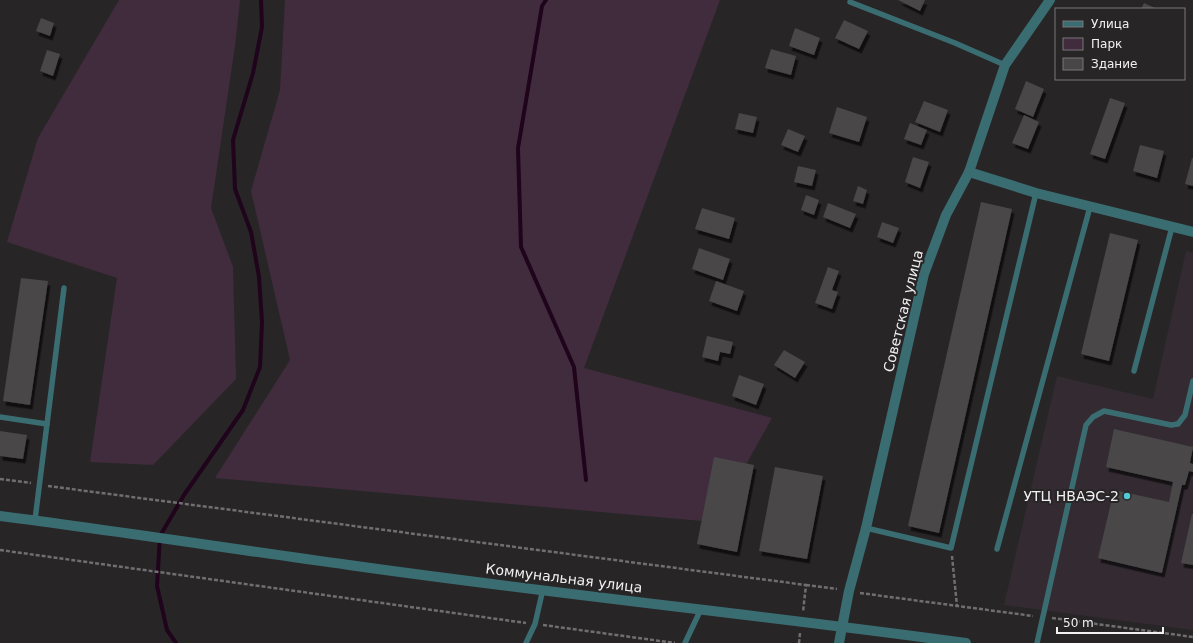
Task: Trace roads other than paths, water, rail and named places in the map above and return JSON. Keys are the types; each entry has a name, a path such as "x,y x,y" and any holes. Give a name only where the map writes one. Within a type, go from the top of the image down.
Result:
{"street":[{"name":"Советская улица","path":"839,643 849,591 866,528 924,274 946,215 969,172 1005,65 1050,0"},
{"path":"969,172 1036,193 1193,232"},
{"name":"Коммунальная улица","path":"0,516 160,536 350,565 701,608 966,643"}],"lane":[{"path":"850,2 955,43 1005,65"},
{"path":"866,528 951,548 1036,193"},
{"path":"997,549 1090,207"},
{"path":"1134,371 1172,227"},
{"path":"35,520 64,288"},
{"path":"1036,643 1086,425 1093,417 1104,411 1171,425 1178,424 1185,415 1193,381"},
{"path":"0,417 47,424"},
{"path":"526,643 535,624 543,589"},
{"path":"685,643 701,608"}],"waterway":[{"path":"176,643 167,630 157,586 160,536 184,495 243,410 260,367 262,322 259,277 251,232 235,189 233,140 253,73 262,27 261,0"},
{"path":"546,0 542,6 518,148 521,247 574,367 586,480"}],"place":[{"name":"УТЦ НВАЭС-2","path":"1127,496"}]}
